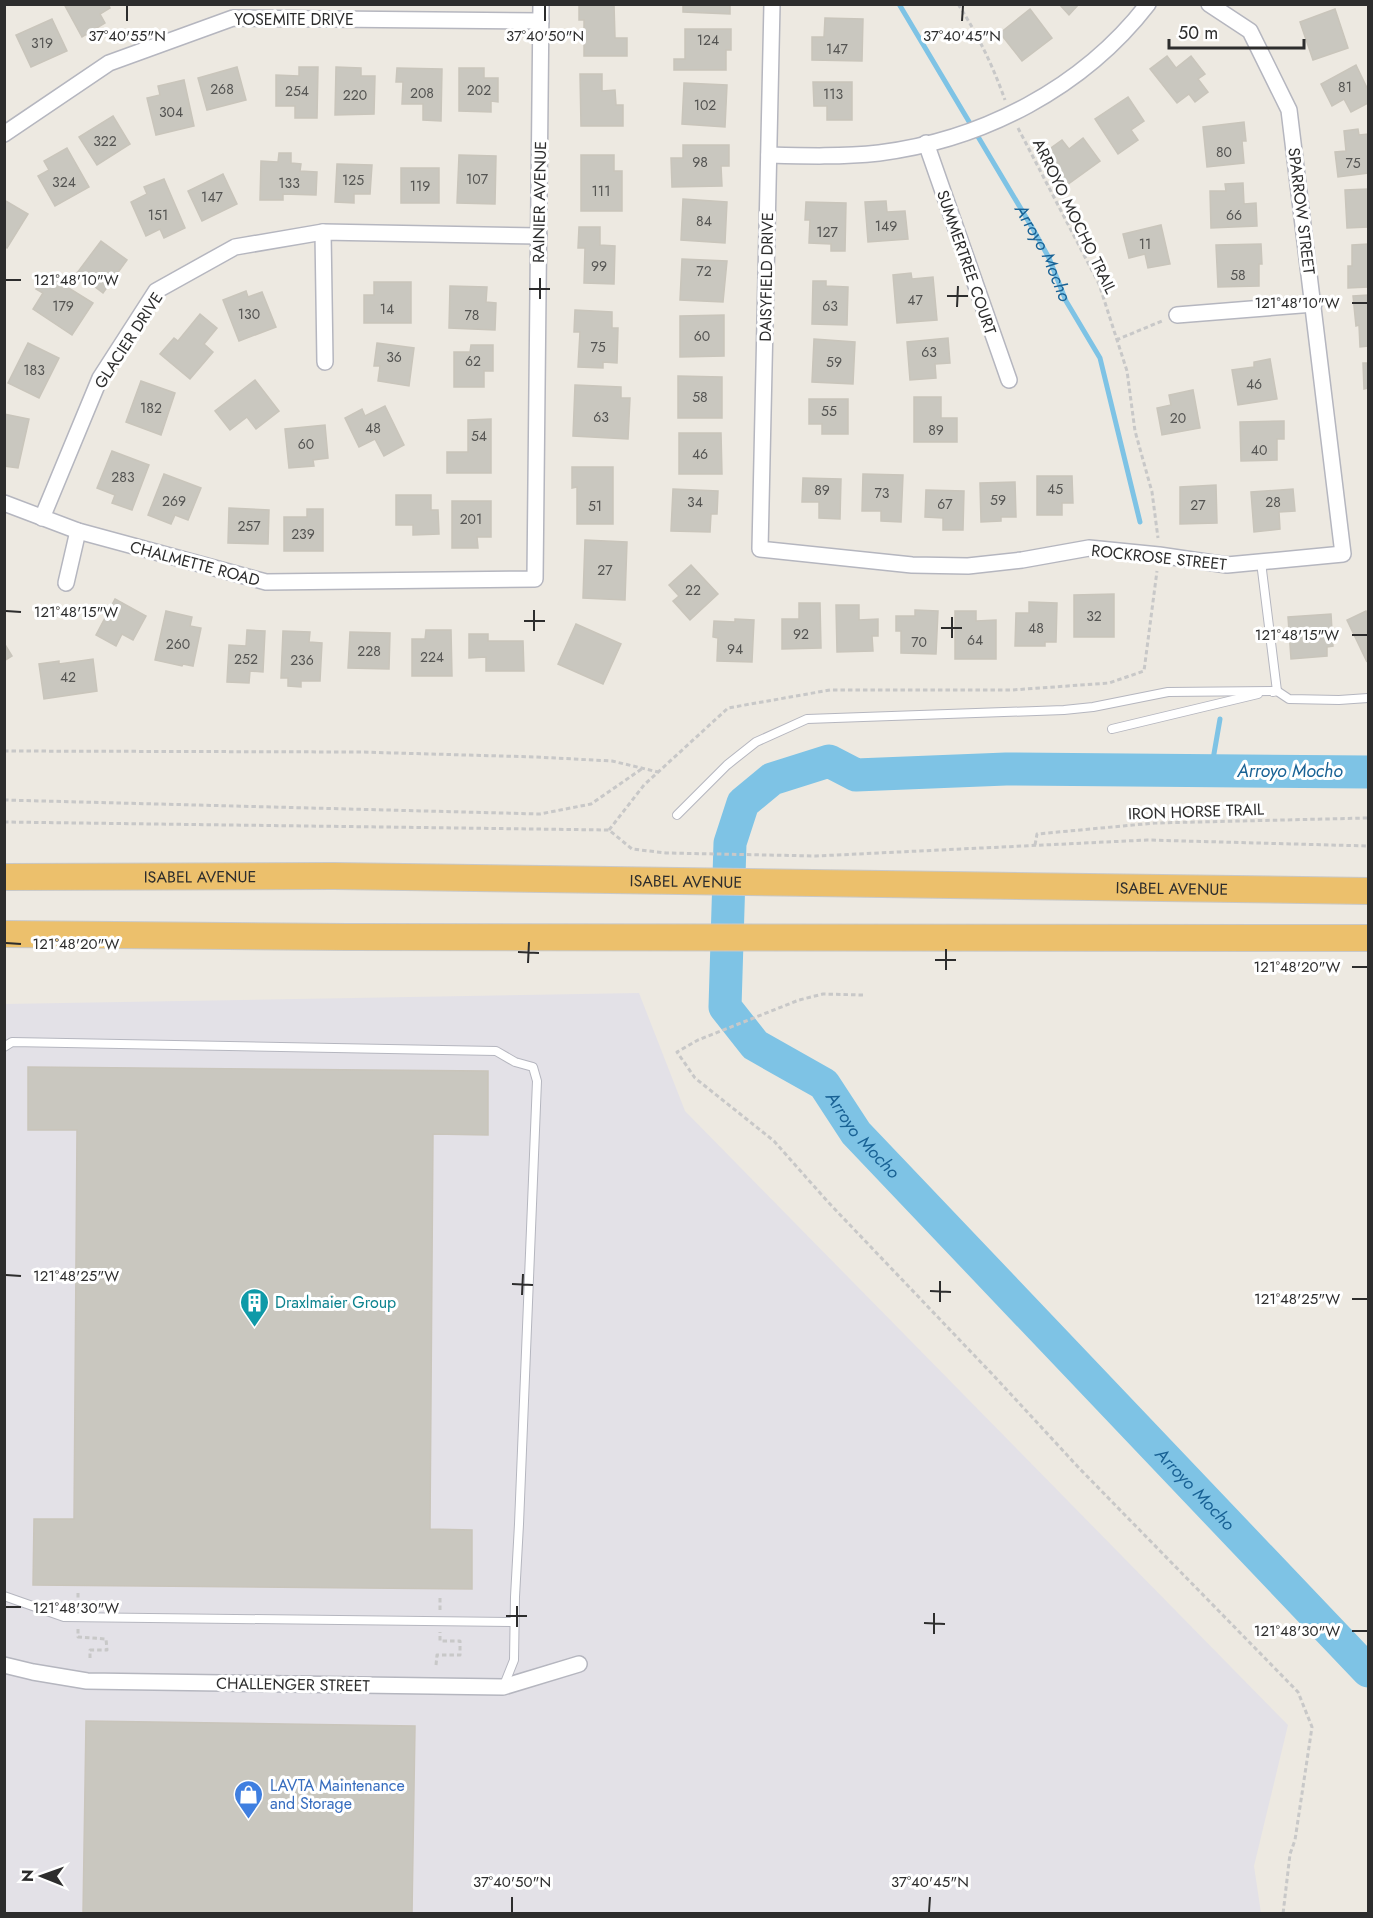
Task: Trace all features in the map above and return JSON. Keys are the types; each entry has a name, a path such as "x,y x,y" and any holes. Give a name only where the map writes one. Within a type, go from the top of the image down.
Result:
{"highway":[{"name":"ISABEL AVENUE","path":"4,877 334,876 1368,891"},
{"path":"4,934 1368,938"}],"street":[{"name":"RAINIER AVENUE","path":"535,579 541,4"},
{"name":"DAISYFIELD DRIVE","path":"760,549 772,4"},
{"path":"769,155 828,157 880,153 965,134 1010,116 1062,85 1094,61 1134,22 1148,4"},
{"name":"SPARROW STREET","path":"1209,4 1250,31 1289,110 1343,554"},
{"name":"YOSEMITE DRIVE","path":"4,134 109,63 233,18 541,21"},
{"name":"SUMMERTREE COURT","path":"926,143 1009,380"},
{"path":"323,232 325,362"},
{"name":"GLACIER DRIVE","path":"42,518 100,378 156,291 235,247 323,232 539,236"},
{"path":"1178,315 1314,304"},
{"name":"CHALMETTE ROAD","path":"4,503 78,531 266,582 535,579"},
{"path":"66,583 78,531"},
{"name":"ROCKROSE STREET","path":"760,549 912,566 989,564 1089,549 1160,555 1227,566 1343,554"},
{"name":"CHALLENGER STREET","path":"4,1665 87,1682 503,1687 579,1664"}],"lane":[{"path":"1261,562 1277,691"},
{"path":"1113,729 1238,698 1277,691"},
{"path":"677,815 727,765 756,742 807,719 1093,708 1168,692 1277,691 1289,699 1368,698"},
{"path":"4,1047 12,1042 496,1051 515,1062 533,1067 537,1081 514,1660 503,1687"},
{"path":"4,1596 64,1617 514,1622"}],"path":[{"name":"ARROYO MOCHO TRAIL","path":"658,772 728,708 830,690 1012,690 1109,683 1144,671 1160,555 1152,492 1135,431 1127,371 1099,284 1029,145 1010,116 997,76 975,30 958,4"},
{"path":"1116,340 1178,315"},
{"path":"4,751 384,753 612,761 658,772"},
{"path":"4,800 540,814 591,804 643,768"},
{"path":"609,830 644,785 658,772"},
{"name":"IRON HORSE TRAIL","path":"1035,845 1037,834 1155,823 1368,818"},
{"path":"4,822 609,830 632,849 666,853 816,856 1147,840 1368,846"},
{"path":"863,995 823,994 799,1000 698,1040 677,1052 695,1078 774,1141 828,1202 1079,1468 1298,1692 1312,1727 1295,1840 1290,1854 1283,1914"},
{"path":"78,1631 78,1637 106,1639 106,1650 90,1650 90,1659"},
{"path":"436,1665 437,1655 460,1655 460,1641 440,1641 440,1635"}],"shaded area":[{"path":"639,993 685,1111 1288,1725 1254,1866 1261,1913 5,1913 4,1004"}],"building":[{"path":"64,4 108,4 110,8 100,14 105,23 82,37"},
{"path":"579,4 614,4 615,38 627,38 627,56 584,56 584,20 579,20"},
{"path":"683,4 730,4 730,14 683,12"},
{"path":"1059,4 1079,4 1069,15"},
{"path":"1030,9 1052,38 1022,61 1000,33"},
{"path":"1335,9 1348,48 1313,60 1300,22"},
{"path":"825,18 863,19 862,61 812,60 812,37 824,37"},
{"path":"52,19 67,51 31,67 16,35"},
{"path":"685,29 731,29 731,50 726,50 726,70 674,70 674,59 685,59"},
{"path":"1167,56 1176,68 1191,56 1205,74 1198,79 1208,92 1195,102 1189,94 1177,103 1150,69"},
{"path":"1356,65 1368,90 1368,103 1351,112 1344,99 1332,106 1321,84"},
{"path":"237,67 246,100 207,110 198,78"},
{"path":"299,67 318,67 317,118 295,118 295,106 276,106 276,75 299,76"},
{"path":"336,67 361,68 361,76 375,76 374,114 335,115"},
{"path":"397,68 442,69 441,121 423,120 423,104 402,104 403,82 396,82"},
{"path":"459,68 484,68 484,78 498,78 498,102 491,101 491,112 459,111"},
{"path":"580,74 602,74 602,91 615,90 616,105 623,105 623,126 581,126"},
{"path":"184,80 194,126 156,135 147,98 160,95 158,86"},
{"path":"813,82 852,82 852,120 827,120 827,106 814,106"},
{"path":"684,83 727,85 725,127 682,124"},
{"path":"1128,97 1144,121 1131,130 1138,140 1118,154 1095,119"},
{"path":"113,116 130,144 97,165 79,137"},
{"path":"1244,122 1246,141 1242,141 1244,163 1207,167 1203,127"},
{"path":"1358,129 1359,135 1368,134 1368,173 1338,177 1335,152 1346,151 1344,131"},
{"path":"1083,138 1100,161 1067,185 1044,153 1062,140 1069,149"},
{"path":"683,145 729,145 729,166 721,166 722,186 672,187 671,158 683,158"},
{"path":"67,148 89,187 55,206 38,176 49,170 44,161"},
{"path":"279,153 291,153 291,163 301,164 300,171 317,172 316,195 283,194 283,200 260,200 261,161 278,162"},
{"path":"459,155 496,156 495,204 457,203"},
{"path":"581,155 614,155 614,171 622,171 622,211 581,211"},
{"path":"337,164 372,165 370,194 354,194 354,203 335,202"},
{"path":"401,168 439,168 439,203 401,203"},
{"path":"223,174 237,204 202,221 188,191"},
{"path":"164,179 185,228 164,238 160,229 146,236 131,202 147,194 144,187"},
{"path":"1243,183 1244,204 1256,203 1257,226 1211,228 1210,191 1226,191 1225,184"},
{"path":"1368,189 1368,227 1347,228 1345,190"},
{"path":"683,199 727,202 725,243 681,240"},
{"path":"4,200 28,214 7,248 4,246"},
{"path":"886,201 887,212 905,211 908,239 868,242 865,202"},
{"path":"806,202 846,203 845,251 831,251 831,244 809,243 810,220 805,220"},
{"path":"1161,225 1170,264 1148,268 1145,254 1129,258 1123,234"},
{"path":"579,227 600,227 600,245 615,246 614,284 584,283 585,248 578,248"},
{"path":"101,241 127,260 103,293 77,273"},
{"path":"1261,244 1262,264 1259,264 1259,286 1218,287 1216,245"},
{"path":"1368,244 1368,287 1348,288 1348,266 1352,266 1352,245"},
{"path":"682,259 727,261 723,302 680,300"},
{"path":"911,273 912,279 933,277 937,320 897,323 893,275"},
{"path":"46,274 93,303 72,335 33,309 43,293 36,289"},
{"path":"813,281 826,281 826,286 848,287 847,325 812,324"},
{"path":"374,282 411,282 411,323 364,323 364,295 374,295"},
{"path":"450,286 487,287 486,302 496,303 495,330 449,328"},
{"path":"246,291 248,297 262,292 276,327 239,341 223,300"},
{"path":"1368,295 1368,346 1360,347 1359,325 1356,326 1353,296"},
{"path":"575,310 612,312 612,328 618,328 617,363 603,362 603,368 578,367 580,332 574,332"},
{"path":"200,314 217,328 204,344 213,352 190,379 160,354 174,338 178,341"},
{"path":"724,315 724,356 680,357 680,316"},
{"path":"948,338 950,363 935,364 936,378 910,380 907,342"},
{"path":"814,339 855,342 853,384 812,382"},
{"path":"28,343 59,358 39,398 8,383"},
{"path":"377,343 414,348 409,386 378,381 380,366 374,366"},
{"path":"471,345 493,345 493,371 484,371 484,387 454,387 454,352 470,352"},
{"path":"1270,359 1277,399 1238,405 1232,370 1254,367 1254,362"},
{"path":"1363,363 1368,363 1368,388 1364,389"},
{"path":"678,376 722,377 722,418 678,418"},
{"path":"255,380 279,411 256,429 247,417 230,430 215,411"},
{"path":"141,381 175,393 161,435 126,422"},
{"path":"575,385 621,387 621,398 630,398 628,439 573,436"},
{"path":"1193,390 1200,428 1162,435 1157,408 1171,405 1169,395"},
{"path":"914,397 941,397 941,418 957,418 957,442 914,442"},
{"path":"809,399 848,399 848,434 822,434 822,424 809,424"},
{"path":"385,406 404,445 384,456 375,439 359,447 345,418 362,409 365,416"},
{"path":"4,414 29,419 18,468 4,466"},
{"path":"491,419 491,473 447,473 447,452 468,452 468,420"},
{"path":"1284,421 1284,439 1277,439 1277,460 1241,461 1240,422"},
{"path":"325,425 328,458 313,460 314,466 289,468 285,429"},
{"path":"679,433 721,433 722,474 679,474"},
{"path":"112,451 149,465 132,510 112,503 115,495 97,488"},
{"path":"572,467 613,467 613,524 577,524 577,487 572,488"},
{"path":"164,474 201,488 188,520 175,515 171,524 148,515"},
{"path":"863,474 903,475 901,522 881,521 881,511 862,511"},
{"path":"1037,476 1072,476 1073,503 1062,503 1062,515 1037,515"},
{"path":"803,478 841,479 840,519 819,518 819,502 802,502"},
{"path":"1015,482 1016,517 1001,517 1001,521 981,522 980,483"},
{"path":"1216,485 1217,523 1180,524 1180,487"},
{"path":"673,489 718,491 717,514 711,514 710,532 671,531"},
{"path":"1293,489 1295,511 1279,512 1280,529 1254,532 1251,492"},
{"path":"926,490 964,491 963,530 943,530 943,518 925,517"},
{"path":"396,495 431,495 431,510 438,510 439,534 413,535 413,525 396,525"},
{"path":"452,501 491,501 491,537 477,537 478,548 452,548"},
{"path":"229,508 269,510 268,544 228,543"},
{"path":"307,509 323,509 323,551 284,551 284,517 307,517"},
{"path":"585,540 627,542 625,600 583,598"},
{"path":"691,565 718,594 690,620 673,601 679,596 669,585"},
{"path":"1114,594 1114,637 1074,637 1074,595"},
{"path":"115,599 146,616 133,640 122,634 116,646 96,635"},
{"path":"1029,602 1057,603 1056,642 1045,642 1045,646 1015,646 1016,613 1029,613"},
{"path":"799,603 820,603 821,648 782,649 782,619 799,619"},
{"path":"836,605 859,605 859,620 878,619 878,636 872,636 873,651 837,652"},
{"path":"915,610 938,611 936,654 901,653 901,631 896,631 896,616 915,616"},
{"path":"166,611 192,617 190,626 201,628 193,666 155,660"},
{"path":"955,611 976,611 976,621 996,620 996,659 955,659"},
{"path":"1366,611 1368,616 1367,662 1347,620"},
{"path":"1331,614 1333,646 1327,647 1327,656 1291,659 1288,617"},
{"path":"735,619 754,620 752,662 717,661 718,638 713,637 714,621 735,622"},
{"path":"576,624 621,644 603,684 558,664"},
{"path":"247,630 265,631 263,672 250,671 249,683 227,682 229,645 246,646"},
{"path":"426,630 451,630 452,676 412,676 412,639 425,639"},
{"path":"283,631 310,632 309,642 322,643 320,681 301,681 301,687 288,686 288,678 281,678"},
{"path":"350,632 390,633 389,669 348,668"},
{"path":"469,634 488,634 488,641 523,641 524,671 486,671 486,657 469,658"},
{"path":"4,643 12,656 4,661"},
{"path":"93,659 97,691 44,699 39,664 59,661 59,664"},
{"name":"Draxlmaier Group","path":"28,1067 488,1071 488,1135 433,1134 430,1529 472,1530 472,1589 33,1585 34,1519 74,1519 77,1130 28,1130"},
{"name":"LAVTA Maintenance and Storage","path":"86,1721 415,1726 412,1914 83,1914"}],"waterway":[{"name":"Arroyo Mocho","path":"899,4 1033,229 1049,258 1066,301 1100,358 1140,522"},
{"name":"Arroyo Mocho","path":"1211,771 1220,719"},
{"name":"Arroyo Mocho","path":"1368,772 1006,769 856,775 829,761 772,779 743,803 730,843 725,1007 755,1045 824,1084 856,1133 1368,1671"}],"place":[{"name":"Draxlmaier Group","path":"254,1328"},
{"name":"LAVTA Maintenance and Storage","path":"249,1820"}]}
